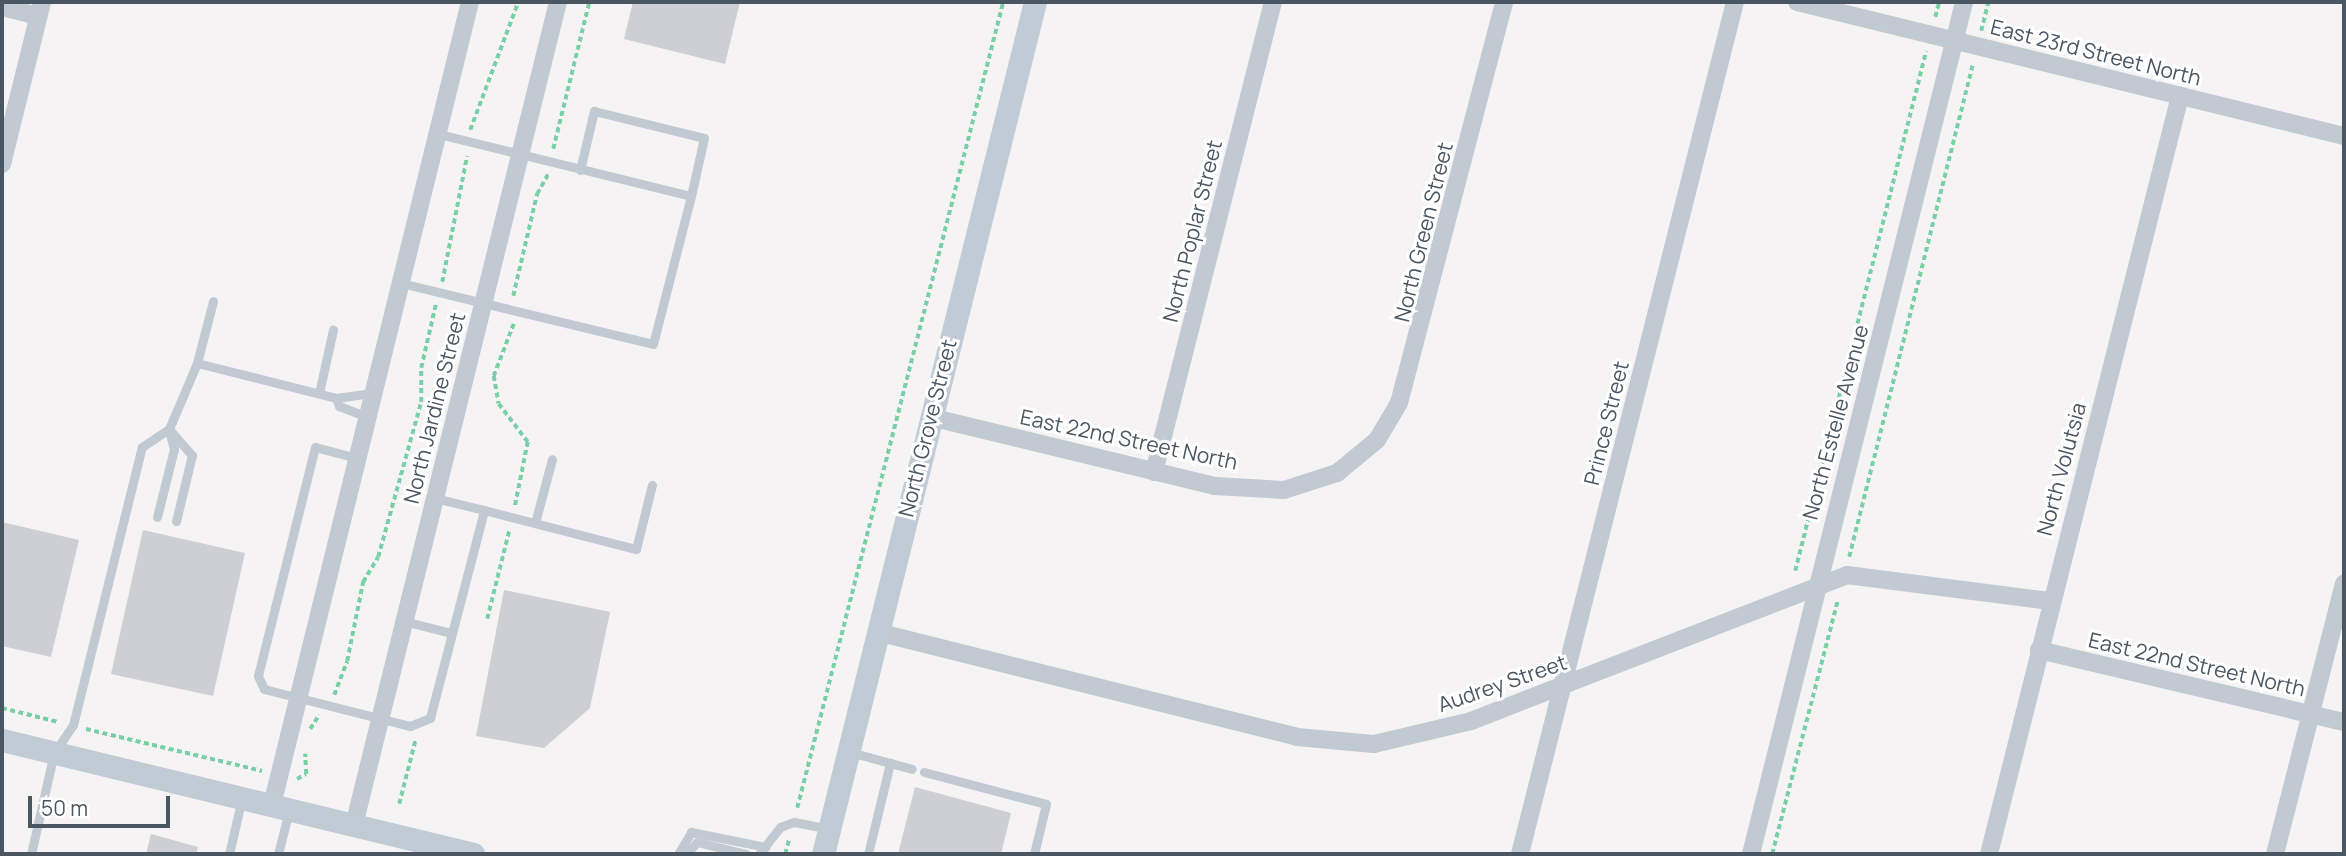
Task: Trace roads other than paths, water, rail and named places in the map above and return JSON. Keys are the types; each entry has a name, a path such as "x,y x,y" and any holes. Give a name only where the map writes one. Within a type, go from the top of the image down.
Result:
{"street":[{"path":"281,807 298,699 470,2"},
{"name":"North Jardine Street","path":"355,825 558,2"},
{"name":"North Grove Street","path":"823,854 1035,2"},
{"name":"North Poplar Street","path":"1154,472 1273,2"},
{"name":"North Green Street","path":"1355,458 1377,439 1399,403 1419,344 1504,2"},
{"name":"Prince Street","path":"1520,854 1735,2"},
{"name":"East 23rd Street North","path":"1797,2 2344,136"},
{"name":"North Estelle Avenue","path":"1751,854 1964,2"},
{"path":"2,7 40,9 2,164"},
{"name":"North Volutsia","path":"1989,854 2050,601 2180,96"},
{"name":"East 22nd Street North","path":"930,417 1215,486 1284,490 1337,473 1355,458"},
{"name":"Audrey Street","path":"877,632 1339,743 1374,744 1471,721 1844,576 2050,601"},
{"path":"2275,854 2344,584"},
{"name":"East 22nd Street North","path":"2039,650 2344,722"},
{"path":"2,740 473,854"}],"lane":[{"path":"401,283 653,344 704,138 594,111 580,170"},
{"path":"438,134 691,196"},
{"path":"31,854 54,752 72,725 142,447 169,429 197,363 213,301"},
{"path":"319,394 333,330"},
{"path":"197,363 336,398 373,393"},
{"path":"336,398 339,406 367,418"},
{"path":"157,517 174,449 169,429"},
{"path":"169,429 192,455 176,521"},
{"path":"357,458 316,447 258,677 264,689 418,726 430,718 484,510"},
{"path":"535,523 552,459"},
{"path":"435,498 636,549 652,485"},
{"path":"404,621 451,633"},
{"path":"848,752 912,769"},
{"path":"868,854 890,763"},
{"path":"924,772 1046,804 1034,854"},
{"path":"229,854 242,798"},
{"path":"278,854 281,807"},
{"path":"678,854 682,839 691,832 762,850 780,827 794,822 829,829"},
{"path":"686,854 697,842 746,854"}]}
